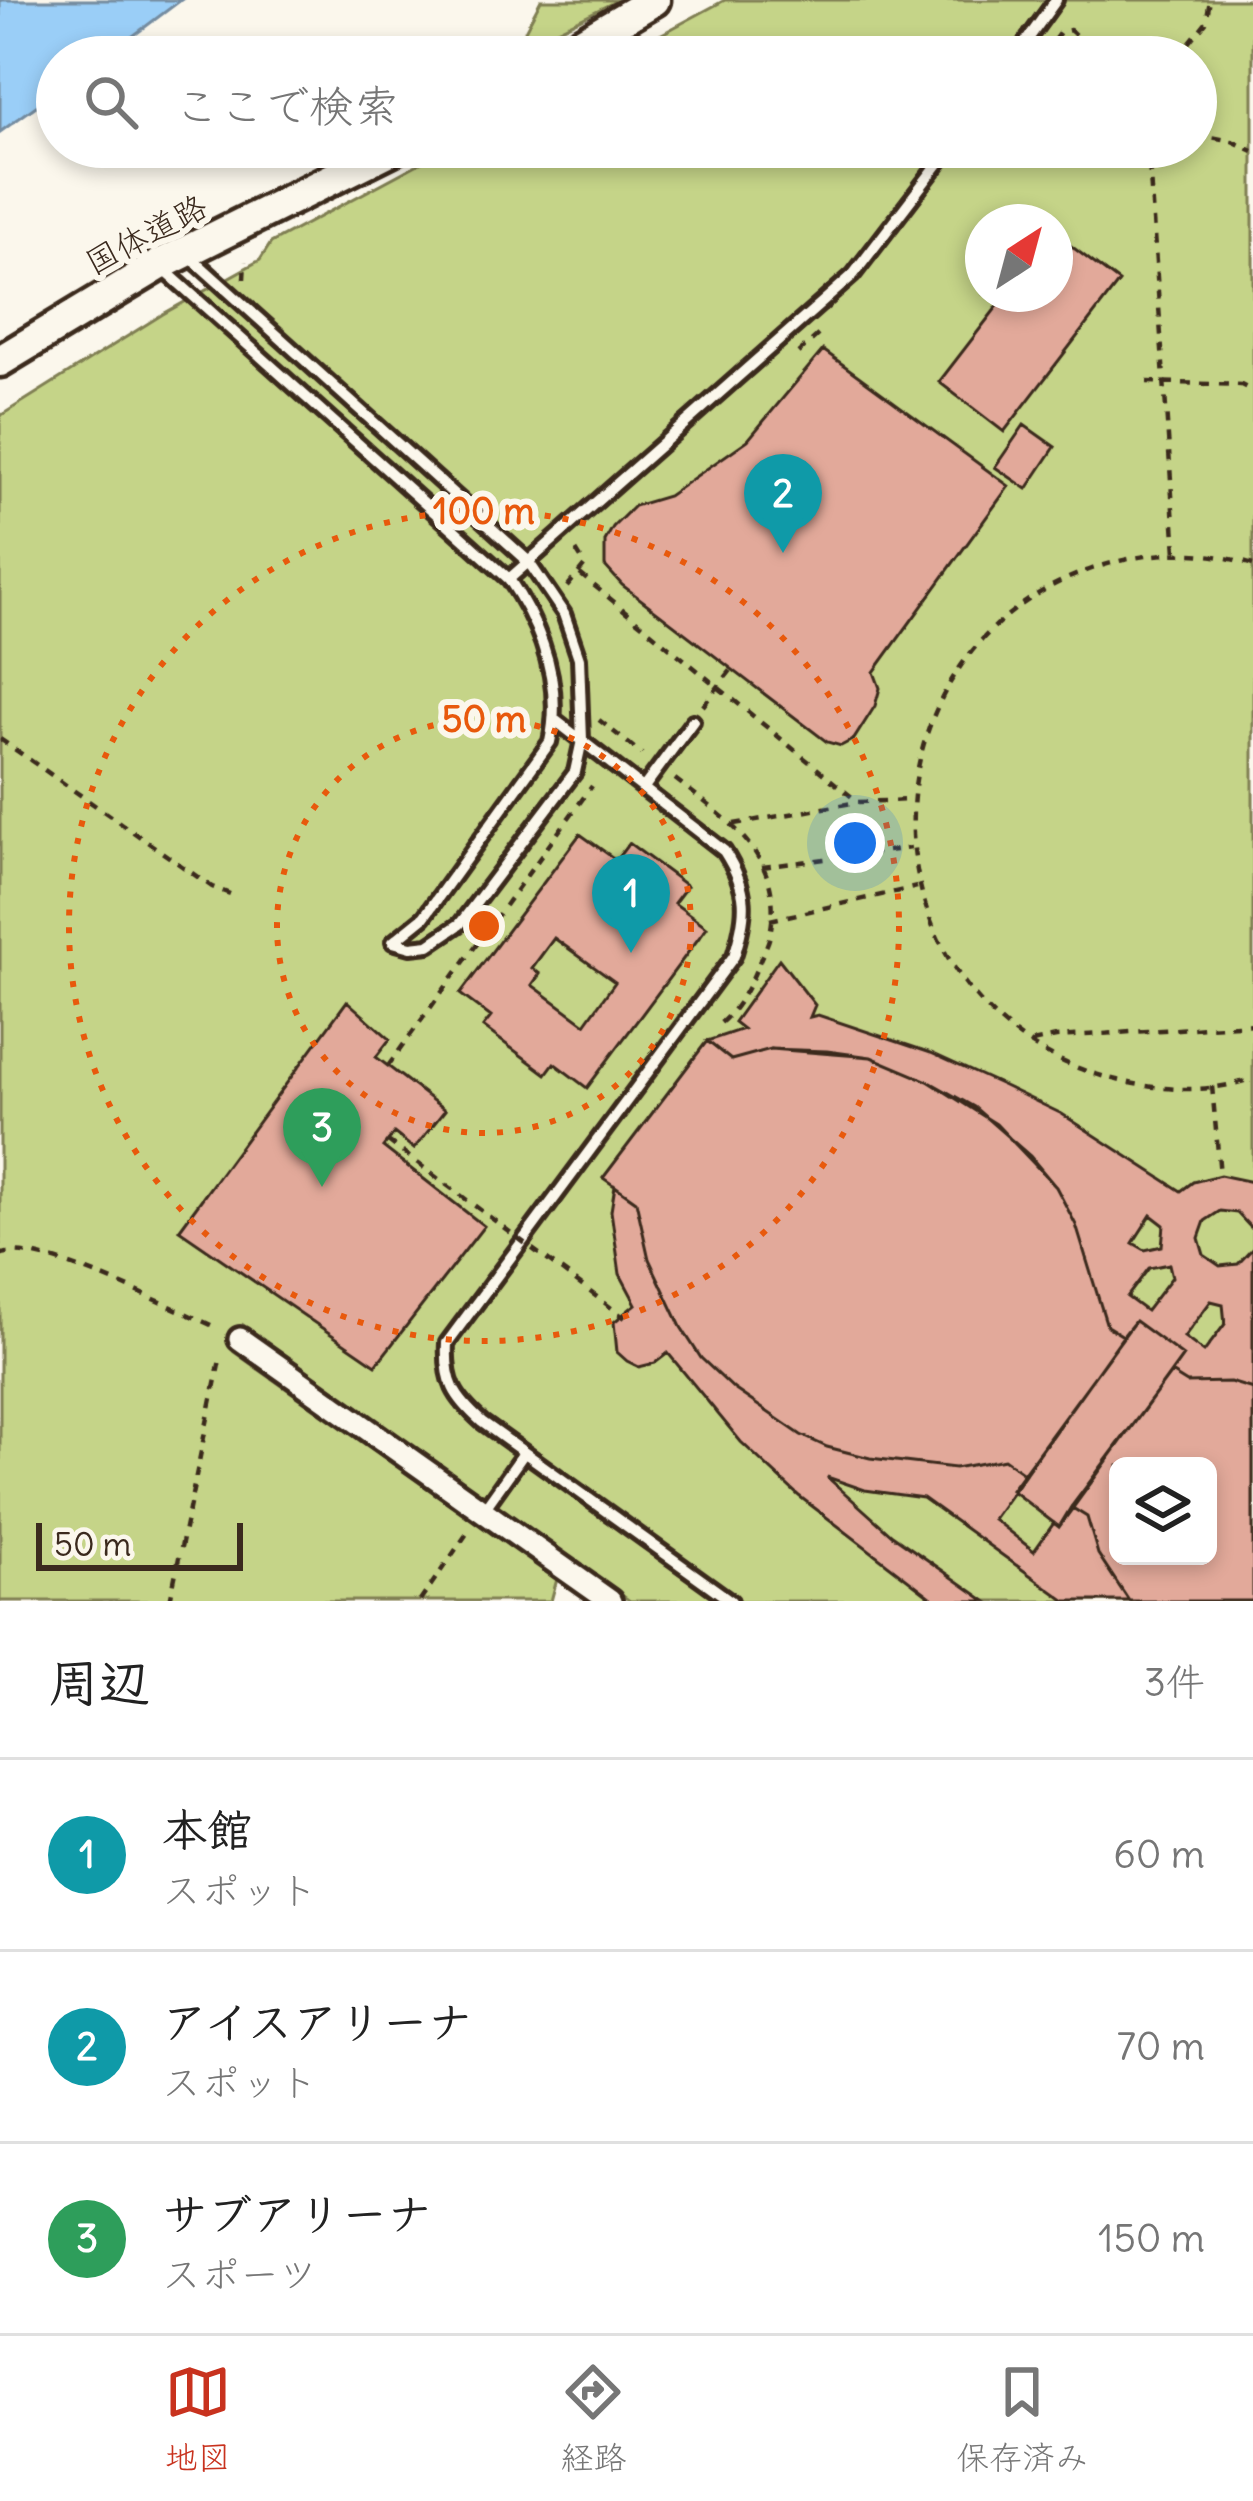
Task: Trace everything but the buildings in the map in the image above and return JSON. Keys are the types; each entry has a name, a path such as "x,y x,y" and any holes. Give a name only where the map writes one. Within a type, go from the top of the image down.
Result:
{"street":[{"path":"593,36 654,0"},
{"name":"国体道路","path":"0,362 172,259 354,168"},
{"path":"234,1336 610,1601"}],"lane":[{"path":"1031,36 1056,0"},
{"path":"508,579 853,275 935,168"},
{"path":"172,259 528,561 555,596 573,634 582,692 582,740 575,772 460,924 429,945 393,942 424,916 550,742 555,720 544,643 508,579 172,259"},
{"path":"555,720 724,851 742,879 741,934 734,956 447,1343 446,1379 457,1400 524,1453 731,1601"},
{"path":"645,786 693,721"},
{"path":"482,1512 524,1453"}],"path":[{"path":"1195,36 1206,22 1210,0"},
{"path":"1217,138 1253,151"},
{"path":"1149,168 1176,553"},
{"path":"1147,382 1241,385 1253,391"},
{"path":"1253,566 1176,553 1119,560 1065,578 1017,607 975,646 943,692 921,745 911,800 918,887 940,943 973,992 1030,1042 1068,1065 1125,1084 1185,1089 1253,1078"},
{"path":"580,574 858,802"},
{"path":"693,721 732,669"},
{"path":"0,739 212,887 230,894"},
{"path":"388,1066 592,786"},
{"path":"734,824 858,802 911,800"},
{"path":"762,867 912,848"},
{"path":"770,920 918,887"},
{"path":"1030,1042 1056,1036 1253,1024"},
{"path":"1212,1086 1220,1174"},
{"path":"388,1141 625,1318"},
{"path":"0,1255 10,1250 70,1264 234,1336 222,1350 170,1601"},
{"path":"420,1601 482,1512"}],"green space":[{"path":"541,0 618,0 545,36 522,36"},
{"path":"725,0 1253,0 1253,1601 630,1601 243,1325 234,1352 557,1579 551,1601 0,1601 0,416 163,314 260,260 271,243 411,168 1217,168 1217,36 658,36"}],"water":[{"path":"0,0 181,0 133,36 36,36 36,106 0,132"}],"place":[{"name":"アイスアリーナ","path":"783,553"},
{"name":"本館","path":"631,953"},
{"name":"サブアリーナ","path":"322,1187"}]}
